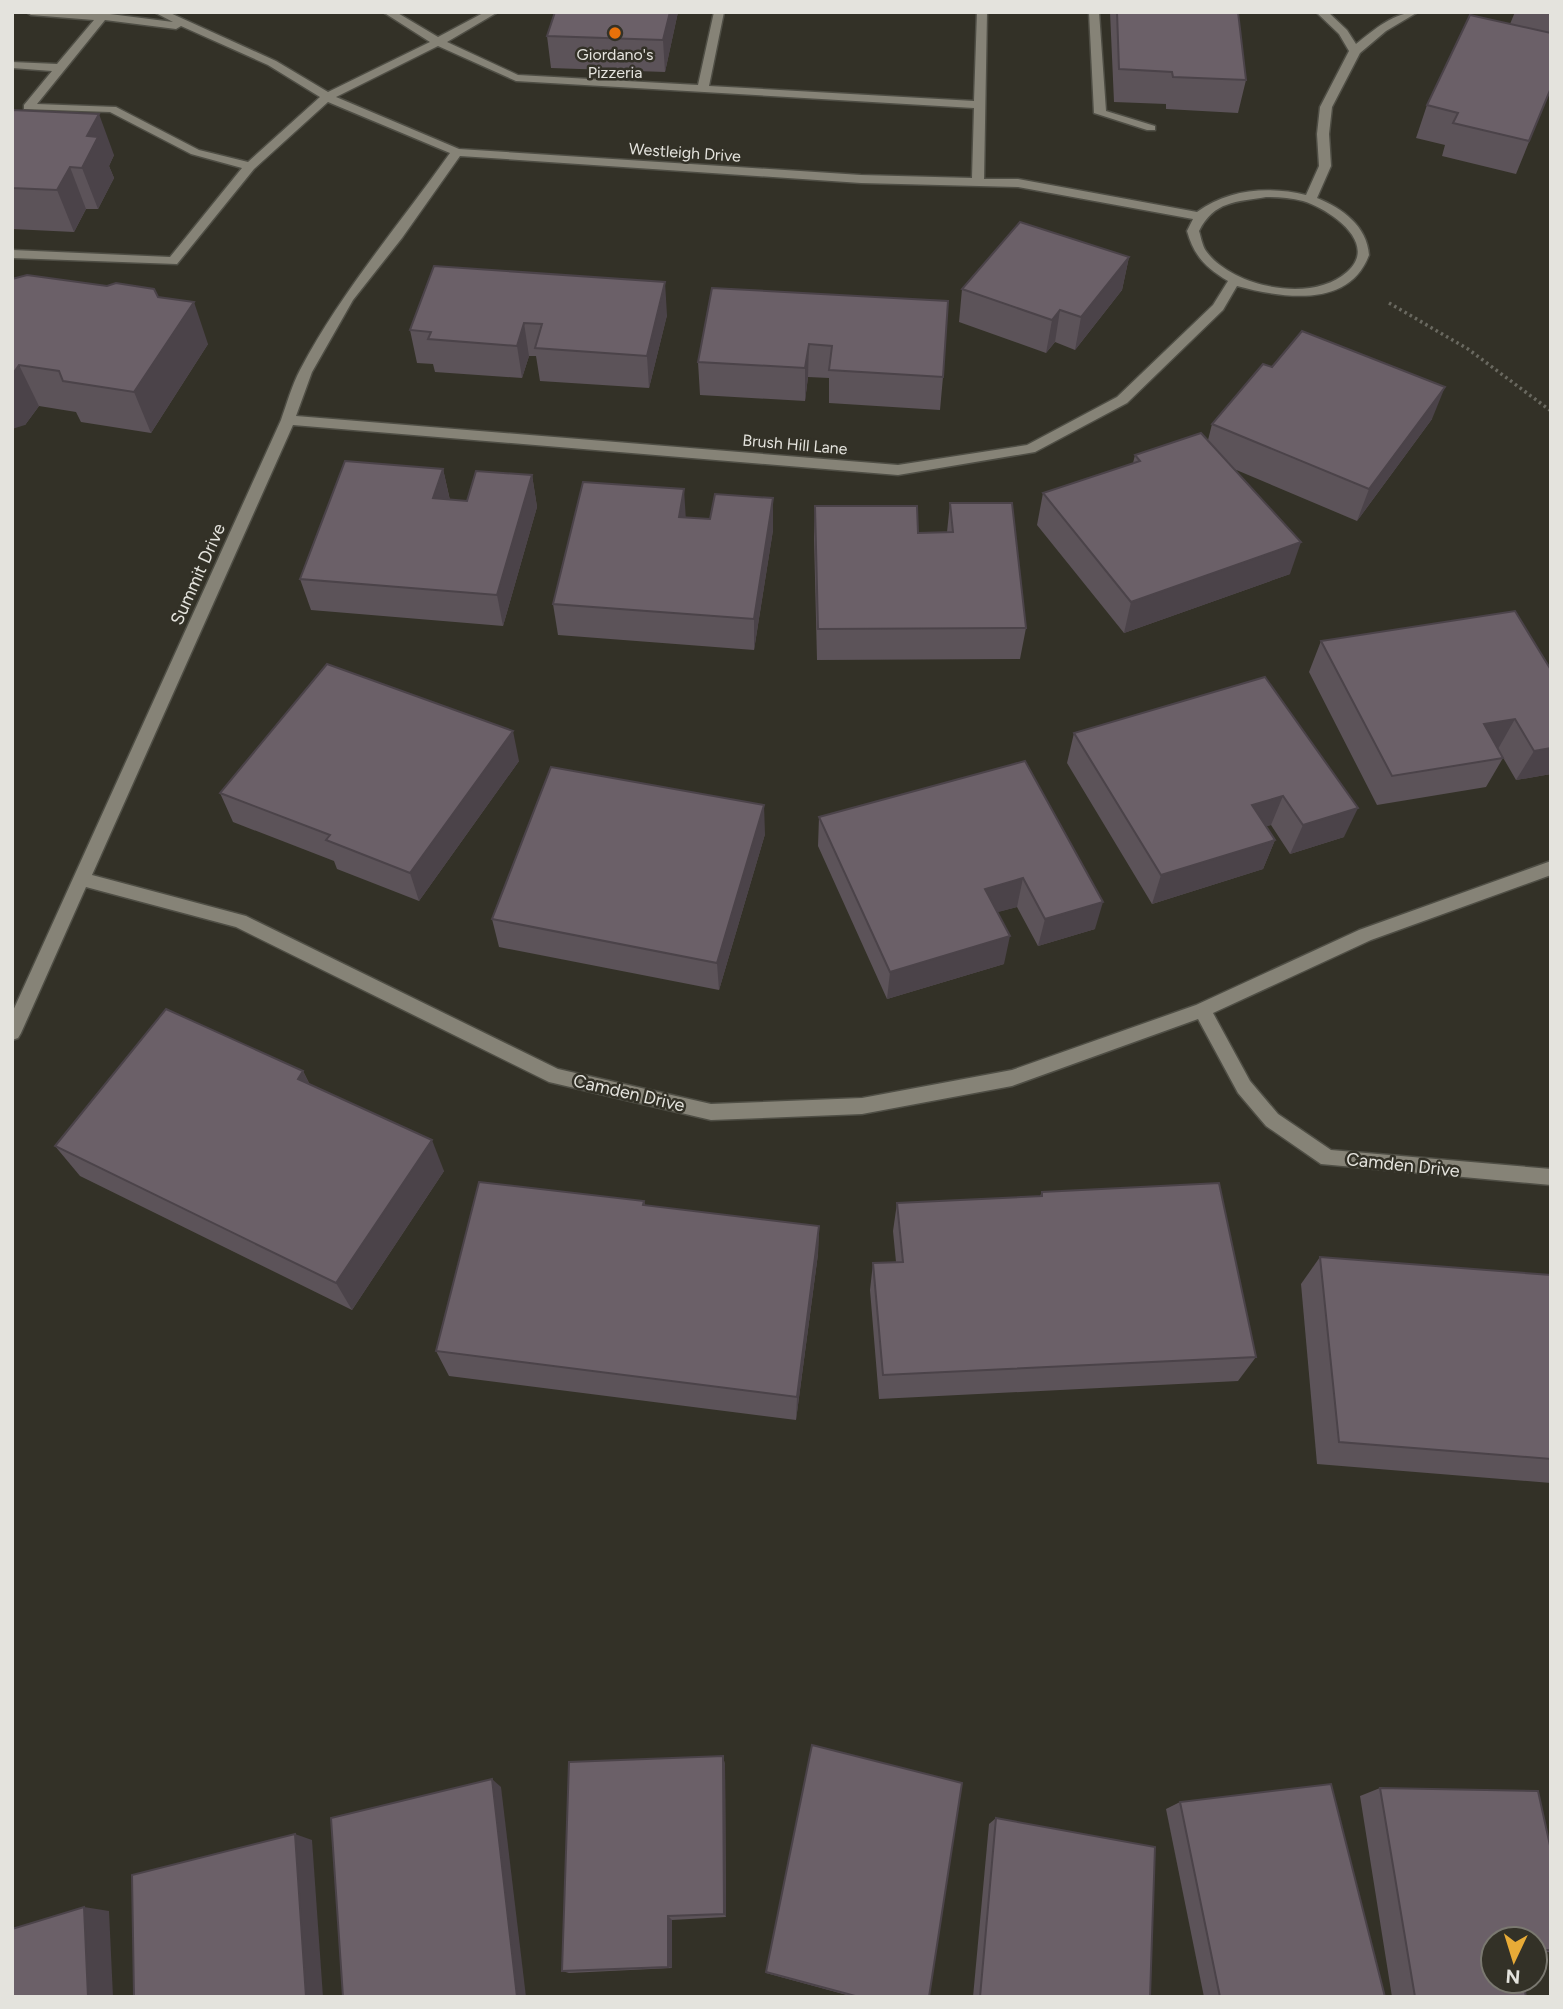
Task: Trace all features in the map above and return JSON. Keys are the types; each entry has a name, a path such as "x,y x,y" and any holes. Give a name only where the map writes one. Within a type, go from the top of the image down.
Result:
{"street":[{"name":"Westleigh Drive","path":"31,12 104,15 193,29"},
{"name":"Westleigh Drive","path":"159,12 271,63 340,104 457,152 860,179 1018,183 1199,216"},
{"path":"388,12 438,42 516,78 980,105"},
{"path":"12,254 173,261 250,166 327,96 493,12"},
{"path":"703,89 719,12"},
{"path":"978,182 982,12"},
{"path":"1094,12 1100,113 1151,128"},
{"path":"1321,12 1343,32 1355,51"},
{"path":"1310,200 1325,166 1323,134 1326,107 1355,51 1382,29 1413,12"},
{"path":"28,107 104,15"},
{"path":"12,65 60,68"},
{"path":"12,107 112,109 195,152 250,166"},
{"name":"Summit Drive","path":"12,1033 288,420 305,372 348,298 398,235 457,152"},
{"path":"1245,194 1288,194 1310,200 1343,217 1362,241 1360,266 1336,285 1298,293 1276,292 1234,281 1215,270 1201,257 1194,243 1193,229 1199,216 1226,198 1245,194"},
{"name":"Brush Hill Lane","path":"288,420 898,470 1030,449 1122,400 1218,307 1234,281"},
{"name":"Camden Drive","path":"82,879 240,920 555,1076 711,1112 862,1106 1012,1078 1202,1010 1365,935 1551,868"},
{"name":"Camden Drive","path":"1202,1010 1244,1087 1265,1112 1272,1120 1328,1158 1551,1177"}],"path":[{"path":"1389,303 1468,349 1551,411"}],"building":[{"path":"555,12 670,12 663,40 547,36"},
{"path":"1117,12 1238,12 1246,80 1173,77 1172,72 1119,69"},
{"path":"1470,15 1551,33 1551,88 1529,141 1453,123 1458,113 1427,105"},
{"path":"12,110 99,114 87,136 98,137 82,168 70,167 57,190 12,188"},
{"path":"1020,222 1129,257 1081,317 1060,310 1052,320 962,289"},
{"path":"434,266 665,282 647,356 535,348 542,324 524,323 517,346 428,339 431,332 410,330"},
{"path":"27,275 107,286 116,283 154,289 158,297 194,302 134,392 63,381 59,371 19,365 12,375 12,279"},
{"path":"712,288 948,301 943,377 829,370 832,346 809,344 805,368 698,362"},
{"path":"1302,331 1445,387 1369,489 1212,424 1263,364 1272,367"},
{"path":"1201,433 1301,542 1131,602 1043,493 1140,461 1135,455"},
{"path":"345,461 443,469 433,498 467,501 476,471 532,475 497,595 300,579"},
{"path":"583,482 684,489 679,517 710,519 715,494 773,498 754,619 553,604"},
{"path":"950,503 1012,503 1026,628 818,629 815,506 917,506 918,533 953,532"},
{"path":"1515,611 1551,670 1551,748 1534,751 1515,719 1484,724 1503,758 1392,776 1321,641"},
{"path":"327,664 513,731 410,873 326,840 330,835 220,793"},
{"path":"1265,677 1358,808 1303,825 1283,796 1252,805 1275,840 1161,875 1074,733"},
{"path":"1025,761 1103,902 1045,919 1023,878 985,889 1010,936 890,972 819,817"},
{"path":"551,767 764,805 717,963 492,919"},
{"path":"166,1009 303,1071 298,1079 432,1140 336,1283 55,1146"},
{"path":"479,1182 644,1201 643,1205 819,1226 797,1397 436,1351"},
{"path":"1219,1183 1256,1357 883,1375 873,1263 903,1262 897,1203"},
{"path":"1320,1257 1551,1275 1551,1459 1339,1442"},
{"path":"812,1745 962,1783 929,1997 859,1997 766,1972"},
{"path":"723,1756 724,1914 668,1916 668,1967 562,1971 569,1762"},
{"path":"492,1779 517,1997 343,1997 331,1818"},
{"path":"1331,1784 1385,1997 1220,1997 1180,1802"},
{"path":"1380,1788 1538,1791 1551,1850 1551,1950 1549,1925 1479,1925 1479,1995 1526,1997 1415,1997"},
{"path":"996,1818 1155,1847 1150,1997 980,1997"},
{"path":"295,1834 306,1997 134,1997 132,1875"},
{"path":"84,1907 88,1997 12,1997 12,1929"}],"place":[{"name":"Giordano's Pizzeria","path":"615,33"}]}
